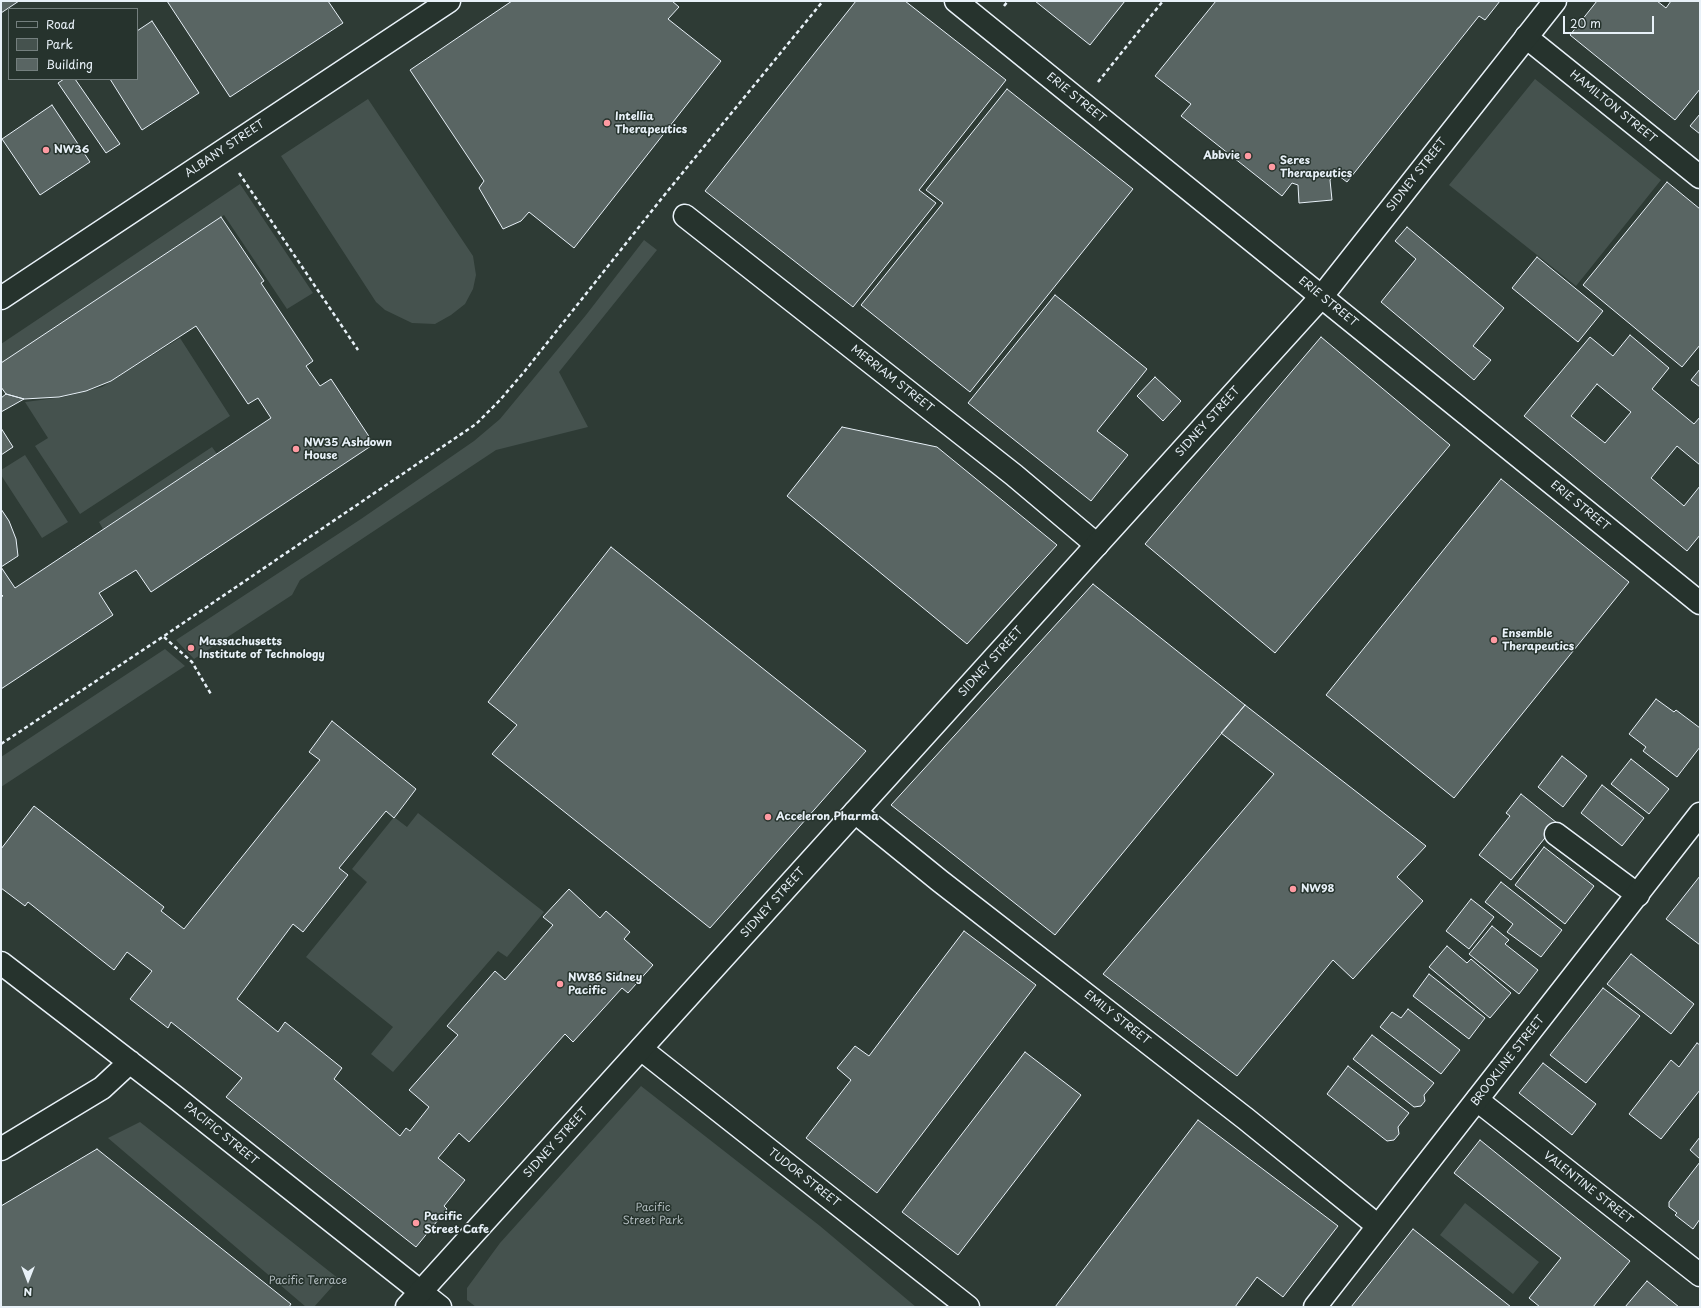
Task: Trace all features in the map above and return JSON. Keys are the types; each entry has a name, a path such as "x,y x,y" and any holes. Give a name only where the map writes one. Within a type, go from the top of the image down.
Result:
{"main road":[{"name":"ALBANY STREET","path":"1,298 449,1"},
{"name":"ERIE STREET","path":"956,1 1700,603"},
{"name":"SIDNEY STREET","path":"414,1299 1322,296 1555,1"},
{"name":"HAMILTON STREET","path":"1526,37 1700,177"},
{"name":"MERRIAM STREET","path":"685,216 1014,475 1097,545"},
{"name":"EMILY STREET","path":"855,812 1246,1118 1378,1226"},
{"name":"BROOKLINE STREET","path":"1315,1307 1700,814"},
{"path":"1556,834 1638,895"},
{"name":"PACIFIC STREET","path":"1,963 130,1062 414,1299 440,1307"},
{"name":"TUDOR STREET","path":"640,1049 968,1307"},
{"path":"1,1149 102,1088 130,1062"},
{"name":"VALENTINE STREET","path":"1477,1100 1700,1275"}],"path":[{"path":"1,744 395,480 480,419 524,372 667,192 823,1"},
{"path":"1081,102 1163,1"},
{"path":"239,172 358,350"},
{"path":"164,636 192,662 212,696"}],"green space":[{"path":"1535,79 1661,180 1576,286 1449,185"},
{"path":"368,99 473,256 476,275 473,289 465,304 451,315 435,324 412,323 385,310 376,302 281,156"},
{"path":"240,184 313,293 287,309 224,215 1,364 1,344"},
{"path":"644,240 657,250 559,372 588,427 496,450 300,580 292,595 194,659 176,640 361,519 474,441 500,419 586,315"},
{"path":"180,338 230,416 80,514 35,446 48,438 25,402 64,397 102,387"},
{"path":"212,447 217,454 103,529 99,522"},
{"path":"25,455 68,522 42,538 1,475 1,470"},
{"path":"165,649 185,666 1,787 1,757"},
{"path":"418,813 544,912 507,957 498,951 393,1072 371,1054 393,1027 306,957 367,882 352,869 394,817 407,827"},
{"name":"Pacific Street Park","path":"641,1086 820,1226 916,1307 476,1307 467,1300 467,1288 500,1243"},
{"name":"Pacific Terrace","path":"140,1122 339,1279 314,1307 306,1307 108,1138"},
{"path":"1465,1203 1539,1262 1513,1294 1440,1235"}],"building":[{"path":"1,1 19,1 8,8 1,13"},
{"path":"167,1 328,1 343,23 230,97"},
{"path":"512,1 672,1 679,7 668,19 721,61 574,248 529,212 521,221 503,229 479,188 484,181 410,70"},
{"path":"856,1 905,1 1006,80 919,190 936,203 853,307 705,191"},
{"path":"1035,1 1125,1 1090,45"},
{"path":"1216,1 1500,1 1485,20 1479,16 1347,182 1335,173 1330,180 1332,200 1299,203 1298,185 1292,183 1282,196 1181,116 1191,104 1155,76"},
{"path":"1597,1 1657,1 1666,8 1671,1 1700,1 1700,89 1675,120 1570,35"},
{"path":"152,21 199,93 142,130 111,80 138,80 138,30"},
{"path":"62,80 76,80 120,144 106,153 58,83"},
{"path":"1007,89 1133,189 970,392 861,305 943,203 926,190"},
{"name":"NW36","path":"52,105 90,162 40,195 2,139"},
{"path":"1700,114 1700,134 1690,126"},
{"path":"1667,182 1700,209 1700,345 1682,367 1583,285"},
{"name":"NW35 Ashdown House","path":"221,217 264,281 261,283 313,361 306,366 320,386 331,379 374,444 151,592 136,570 99,593 113,615 1,689 1,597 3,596 1,594 1,567 15,588 271,418 258,398 248,404 196,326 111,381 86,391 59,397 24,399 6,394 1,387 1,363"},
{"path":"1407,227 1504,308 1473,346 1491,360 1474,380 1381,302 1416,259 1395,241"},
{"path":"1537,257 1603,311 1578,342 1512,288"},
{"path":"1055,295 1147,369 1097,431 1128,455 1091,501 968,403"},
{"path":"1630,335 1669,368 1652,389 1694,424 1700,417 1700,465 1677,446 1651,478 1684,506 1700,486 1700,535 1687,551 1524,416 1590,337 1613,356","holes":["1597,384 1631,412 1605,443 1571,416"]},
{"path":"1321,337 1450,445 1275,653 1145,544"},
{"path":"1700,369 1700,387 1691,380"},
{"path":"1155,377 1181,401 1163,421 1137,396"},
{"path":"6,394 24,399 1,412 1,398"},
{"path":"842,427 937,447 1057,545 967,644 787,496"},
{"path":"1,428 13,447 1,455"},
{"path":"1501,479 1629,582 1454,798 1326,695"},
{"path":"1,509 9,521 16,539 18,556 1,567"},
{"path":"611,547 866,751 710,928 492,754 517,725 488,702"},
{"path":"1093,584 1245,705 1055,935 891,805"},
{"path":"1656,699 1674,712 1676,710 1700,728 1700,747 1677,777 1643,751 1646,747 1629,734"},
{"name":"NW98","path":"1245,705 1426,846 1397,877 1423,901 1353,979 1333,960 1237,1076 1103,974 1274,774 1221,733"},
{"name":"NW86 Sidney Pacific","path":"332,721 416,789 394,818 386,811 339,868 348,875 303,932 293,924 237,999 278,1032 285,1022 342,1068 334,1079 400,1136 406,1128 410,1131 429,1107 409,1090 458,1035 447,1026 495,971 505,980 553,925 543,917 569,889 600,918 606,911 630,932 624,939 653,965 628,993 622,988 573,1042 565,1034 469,1142 459,1133 438,1158 465,1180 444,1206 447,1209 416,1247 226,1097 242,1078 171,1022 168,1028 130,999 152,971 127,952 114,970 28,902 25,906 1,888 1,849 34,806 164,907 161,911 184,929 320,760 309,752"},
{"path":"1562,756 1587,776 1563,807 1538,787"},
{"path":"1631,759 1669,789 1649,814 1611,784"},
{"path":"1602,785 1644,818 1622,846 1581,813"},
{"path":"1521,794 1557,823 1511,880 1479,855 1510,816 1506,813"},
{"path":"1544,847 1594,886 1565,924 1515,885"},
{"path":"1700,876 1700,945 1666,919"},
{"path":"1501,882 1562,930 1541,957 1507,932 1513,924 1485,902"},
{"path":"1471,899 1494,917 1469,949 1446,931"},
{"path":"1492,926 1509,940 1505,944 1538,970 1519,994 1469,954"},
{"path":"964,931 1036,985 877,1193 806,1138 851,1080 837,1068 855,1046 869,1056"},
{"path":"1447,946 1467,963 1471,959 1511,993 1490,1018 1429,967"},
{"path":"1631,954 1694,1004 1671,1034 1607,984"},
{"path":"1429,974 1485,1018 1469,1039 1413,996"},
{"path":"1603,988 1640,1016 1586,1083 1550,1055"},
{"path":"1408,1009 1460,1050 1441,1074 1380,1027 1392,1012 1401,1018"},
{"path":"1372,1035 1434,1083 1424,1095 1425,1101 1421,1106 1414,1107 1353,1059"},
{"path":"1697,1043 1700,1045 1700,1090 1661,1139 1629,1114 1671,1060 1679,1067"},
{"path":"1025,1052 1081,1095 958,1255 902,1212"},
{"path":"1543,1063 1596,1104 1572,1135 1519,1093"},
{"path":"1348,1066 1409,1113 1398,1127 1399,1134 1394,1140 1387,1141 1327,1094"},
{"path":"1198,1120 1338,1226 1283,1297 1257,1277 1235,1307 1055,1307"},
{"path":"1700,1137 1700,1159 1690,1150"},
{"path":"1480,1140 1630,1261 1593,1307 1540,1307 1529,1298 1561,1258 1454,1173"},
{"path":"97,1149 291,1304 289,1307 1,1307 1,1206"},
{"path":"1700,1162 1700,1219 1693,1229 1675,1215 1677,1213 1669,1207 1669,1202"},
{"path":"1413,1229 1511,1307 1351,1307"},
{"path":"1647,1281 1679,1307 1625,1307"}],"place":[{"name":"Intellia Therapeutics","path":"607,123"},
{"name":"NW36","path":"46,150"},
{"name":"Abbvie","path":"1248,156"},
{"name":"Seres Therapeutics","path":"1272,167"},
{"name":"NW35 Ashdown House","path":"296,449"},
{"name":"Ensemble Therapeutics","path":"1494,640"},
{"name":"Massachusetts Institute of Technology","path":"191,648"},
{"name":"Acceleron Pharma","path":"768,817"},
{"name":"NW98","path":"1293,889"},
{"name":"NW86 Sidney Pacific","path":"560,984"},
{"name":"Pacific Street Cafe","path":"416,1223"}]}
